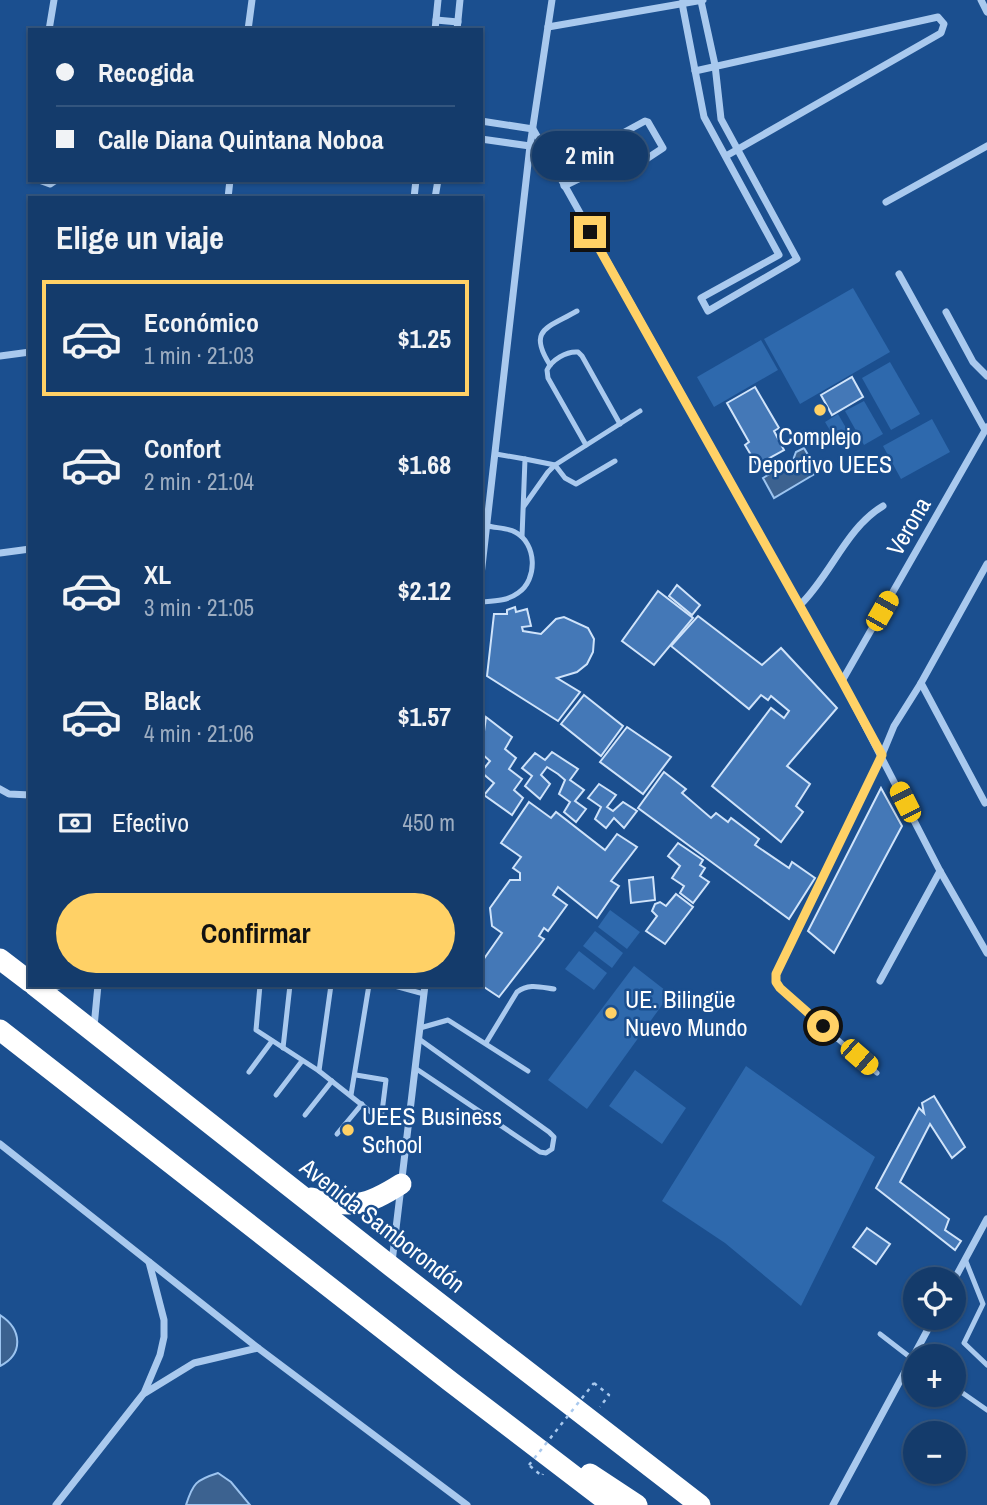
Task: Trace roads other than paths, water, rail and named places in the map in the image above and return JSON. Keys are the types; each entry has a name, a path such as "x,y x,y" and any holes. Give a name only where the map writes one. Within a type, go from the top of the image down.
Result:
{"highway":[{"name":"Avenida Samborondón","path":"0,959 28,977"},
{"name":"Avenida Samborondón","path":"43,987 94,1031 391,1267 697,1504"},
{"path":"0,1030 603,1501"},
{"path":"305,1197 350,1205 376,1200 401,1184"},
{"path":"513,1429 616,1489 637,1505"}],"street":[{"path":"49,28 54,0"},
{"path":"248,28 252,0"},
{"path":"435,28 438,0"},
{"path":"436,20 457,26 460,0"},
{"path":"483,561 530,146 552,0"},
{"path":"548,27 703,0 715,65 721,119 797,259 708,311 701,298 779,255 704,117 682,4"},
{"path":"981,0 987,12"},
{"path":"695,71 938,17 944,24 941,33 726,156"},
{"path":"483,121 533,129"},
{"path":"639,122 648,122 663,145 660,151 619,177 612,176 605,166 598,146 639,122"},
{"path":"533,129 842,681 940,871 987,953"},
{"path":"483,139 530,146"},
{"path":"886,202 987,146"},
{"path":"564,186 605,166"},
{"path":"899,274 986,428"},
{"path":"946,312 973,362 987,376"},
{"path":"0,356 28,352"},
{"name":"Verona","path":"842,681 986,428"},
{"path":"800,605 814,590 858,527 883,506"},
{"path":"0,553 28,550"},
{"path":"882,755 894,726 987,564"},
{"path":"921,683 985,803"},
{"path":"0,789 9,794 28,795"},
{"path":"880,981 940,871"},
{"path":"94,1031 98,987"},
{"path":"391,1267 425,987"},
{"path":"0,1144 258,1348 467,1505"},
{"path":"961,1267 987,1219"},
{"path":"55,1505 144,1393 160,1354 164,1320 148,1262"},
{"path":"144,1393 194,1363 258,1348"},
{"path":"833,1505 903,1380"}],"lane":[{"path":"550,365 539,348 539,338 544,331 577,311"},
{"path":"586,445 548,378 547,370 550,365 572,352 578,352 620,424"},
{"path":"524,506 555,465 640,411"},
{"path":"496,454 555,465 565,478 576,484 615,461"},
{"path":"522,537 525,459"},
{"path":"483,602 506,600 520,592 530,580 532,561 529,547 522,537 514,531 488,526"},
{"path":"877,1073 786,995 776,982 780,963 882,755"},
{"path":"486,1043 517,992 529,985 554,989"},
{"path":"260,987 256,1030 319,1071 381,1120 386,1080 356,1074"},
{"path":"283,1048 290,987"},
{"path":"319,1071 331,987"},
{"path":"351,1096 369,987"},
{"path":"398,987 424,994"},
{"path":"420,1028 448,1020 528,1071"},
{"path":"415,1068 540,1152 546,1153 552,1149 554,1137 549,1132 419,1039"},
{"path":"249,1072 272,1041"},
{"path":"276,1095 302,1061"},
{"path":"305,1115 332,1082"},
{"path":"337,1134 362,1104"},
{"path":"965,1259 983,1304 964,1343 987,1365"},
{"path":"880,1334 903,1352"},
{"path":"966,1395 987,1410"}],"place":[{"name":"Complejo Deportivo UEES","path":"820,410"},
{"name":"UE. Bilingüe Nuevo Mundo","path":"611,1013"},
{"name":"UEES Business School","path":"348,1130"}]}
